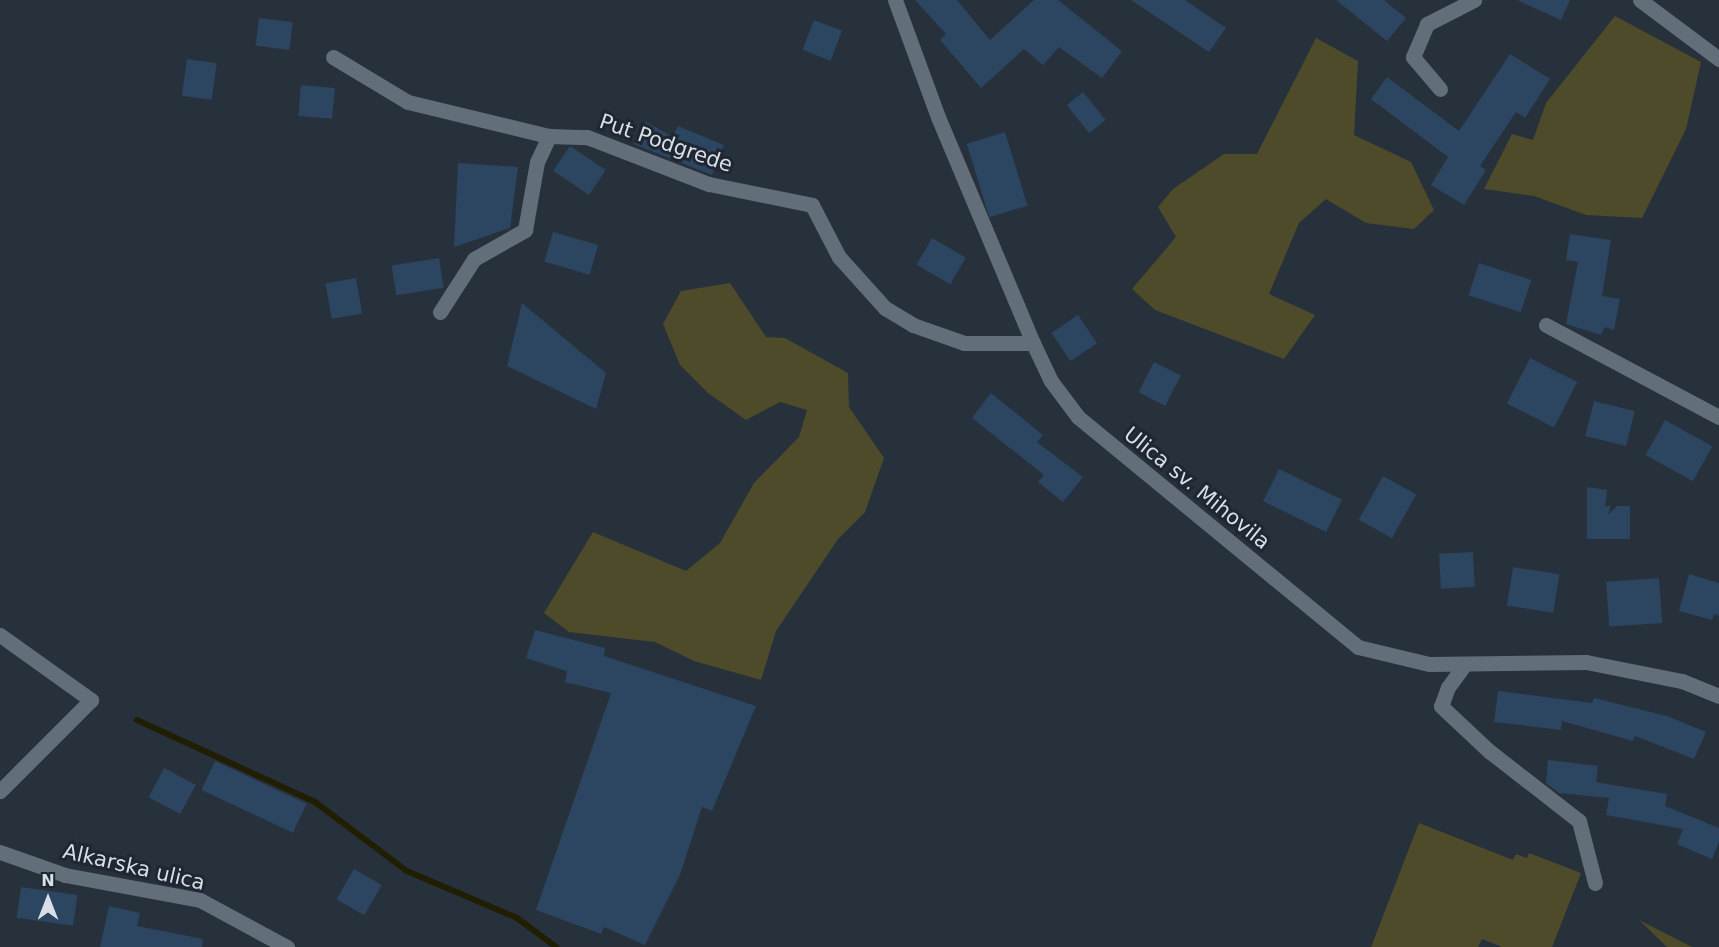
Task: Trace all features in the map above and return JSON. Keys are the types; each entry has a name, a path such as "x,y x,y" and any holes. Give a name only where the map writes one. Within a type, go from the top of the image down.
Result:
{"street":[{"name":"Ulica sv. Mihovila","path":"895,0 938,117 1033,343 1051,381 1078,417 1358,647 1404,660 1465,664 1586,662 1682,681 1719,696"},
{"path":"1440,89 1413,57 1426,24 1474,0"},
{"path":"1640,0 1719,59"},
{"path":"333,57 408,102 549,136 537,162 525,230 474,259 440,312"},
{"name":"Put Podgrede","path":"549,136 587,137 709,184 812,205 839,257 885,308 913,326 964,343 1033,343"},
{"path":"1546,325 1719,417"},
{"path":"0,634 91,700 0,791"},
{"path":"1465,664 1449,687 1441,706 1489,751 1579,821 1595,883"},
{"name":"Alkarska ulica","path":"0,852 65,875 200,900 287,947"}],"shaded area":[{"path":"1615,16 1701,62 1686,129 1642,218 1586,215 1534,196 1484,189 1512,134 1533,140 1546,103"},
{"path":"1316,38 1358,61 1354,135 1411,162 1434,210 1414,229 1366,223 1326,199 1299,223 1269,294 1315,315 1284,359 1155,310 1132,289 1176,237 1158,207 1173,189 1224,154 1257,154"},
{"path":"730,283 766,337 785,338 848,373 849,407 884,458 865,512 838,539 776,631 761,680 694,661 655,642 569,632 544,613 593,532 686,571 720,543 754,483 799,437 807,410 780,402 746,420 708,393 680,365 663,324 681,291"},
{"path":"1419,823 1513,860 1516,854 1527,858 1529,853 1581,873 1552,947 1502,947 1482,939 1478,947 1371,947"},
{"path":"1639,920 1692,947 1667,947"}],"building":[{"path":"915,0 957,0 990,40 1034,0 1058,0 1122,51 1102,78 1059,47 1043,65 1024,49 981,88 940,40 946,34"},
{"path":"1131,0 1185,0 1226,28 1209,52"},
{"path":"1336,0 1384,0 1406,18 1387,41"},
{"path":"1517,0 1570,0 1561,20"},
{"path":"259,18 293,22 289,50 256,46"},
{"path":"814,20 842,31 831,61 803,50"},
{"path":"1510,54 1550,79 1525,118 1516,112 1480,166 1486,170 1464,205 1431,185 1448,157 1371,99 1387,77 1459,131"},
{"path":"187,59 217,63 212,100 182,96"},
{"path":"301,85 335,88 332,119 298,116"},
{"path":"1083,92 1106,120 1089,133 1067,105"},
{"path":"646,122 673,137 678,126 724,145 712,175 634,144"},
{"path":"1005,132 1028,206 989,217 967,144"},
{"path":"570,146 606,170 589,195 553,171"},
{"path":"458,163 518,167 510,228 454,247"},
{"path":"553,232 598,245 590,275 544,262"},
{"path":"1570,234 1611,240 1602,296 1620,299 1614,330 1605,327 1601,335 1566,324 1578,262 1566,260"},
{"path":"932,238 966,258 950,284 916,265"},
{"path":"439,258 444,288 396,295 392,266"},
{"path":"1479,263 1531,280 1521,312 1468,295"},
{"path":"356,278 362,313 332,319 325,283"},
{"path":"522,303 606,373 596,409 507,366"},
{"path":"1078,315 1097,343 1070,361 1051,333"},
{"path":"1530,358 1577,382 1554,428 1507,403"},
{"path":"1154,362 1181,376 1165,406 1139,392"},
{"path":"991,393 1043,435 1037,442 1083,477 1063,502 1038,482 1044,475 972,418"},
{"path":"1594,401 1635,411 1626,446 1585,436"},
{"path":"1665,420 1712,446 1693,481 1646,455"},
{"path":"1279,469 1342,500 1326,532 1263,501"},
{"path":"1383,476 1416,494 1392,538 1359,520"},
{"path":"1587,487 1607,490 1605,506 1611,506 1608,515 1617,506 1630,506 1630,539 1587,539"},
{"path":"1473,552 1475,587 1441,589 1439,554"},
{"path":"1513,567 1559,574 1553,613 1507,606"},
{"path":"1689,574 1719,583 1719,616 1714,614 1712,620 1679,611"},
{"path":"1659,578 1662,623 1609,627 1606,582"},
{"path":"535,630 605,648 604,656 756,706 712,811 702,807 680,875 645,945 604,927 601,934 536,910 611,693 565,682 567,671 526,658"},
{"path":"1498,691 1592,703 1594,698 1667,716 1706,732 1694,759 1635,736 1633,741 1562,721 1561,730 1494,722"},
{"path":"1548,760 1598,766 1596,782 1667,794 1665,806 1719,828 1719,842 1712,859 1677,844 1683,829 1606,815 1609,798 1559,793 1546,783"},
{"path":"215,761 307,804 293,833 201,790"},
{"path":"164,768 196,785 180,814 149,797"},
{"path":"354,869 382,885 364,915 336,899"},
{"path":"21,887 77,895 73,926 17,918"},
{"path":"109,906 140,913 137,926 203,939 202,947 100,947"}],"waterway":[{"path":"137,720 315,802 407,871 517,918 556,947"}]}
